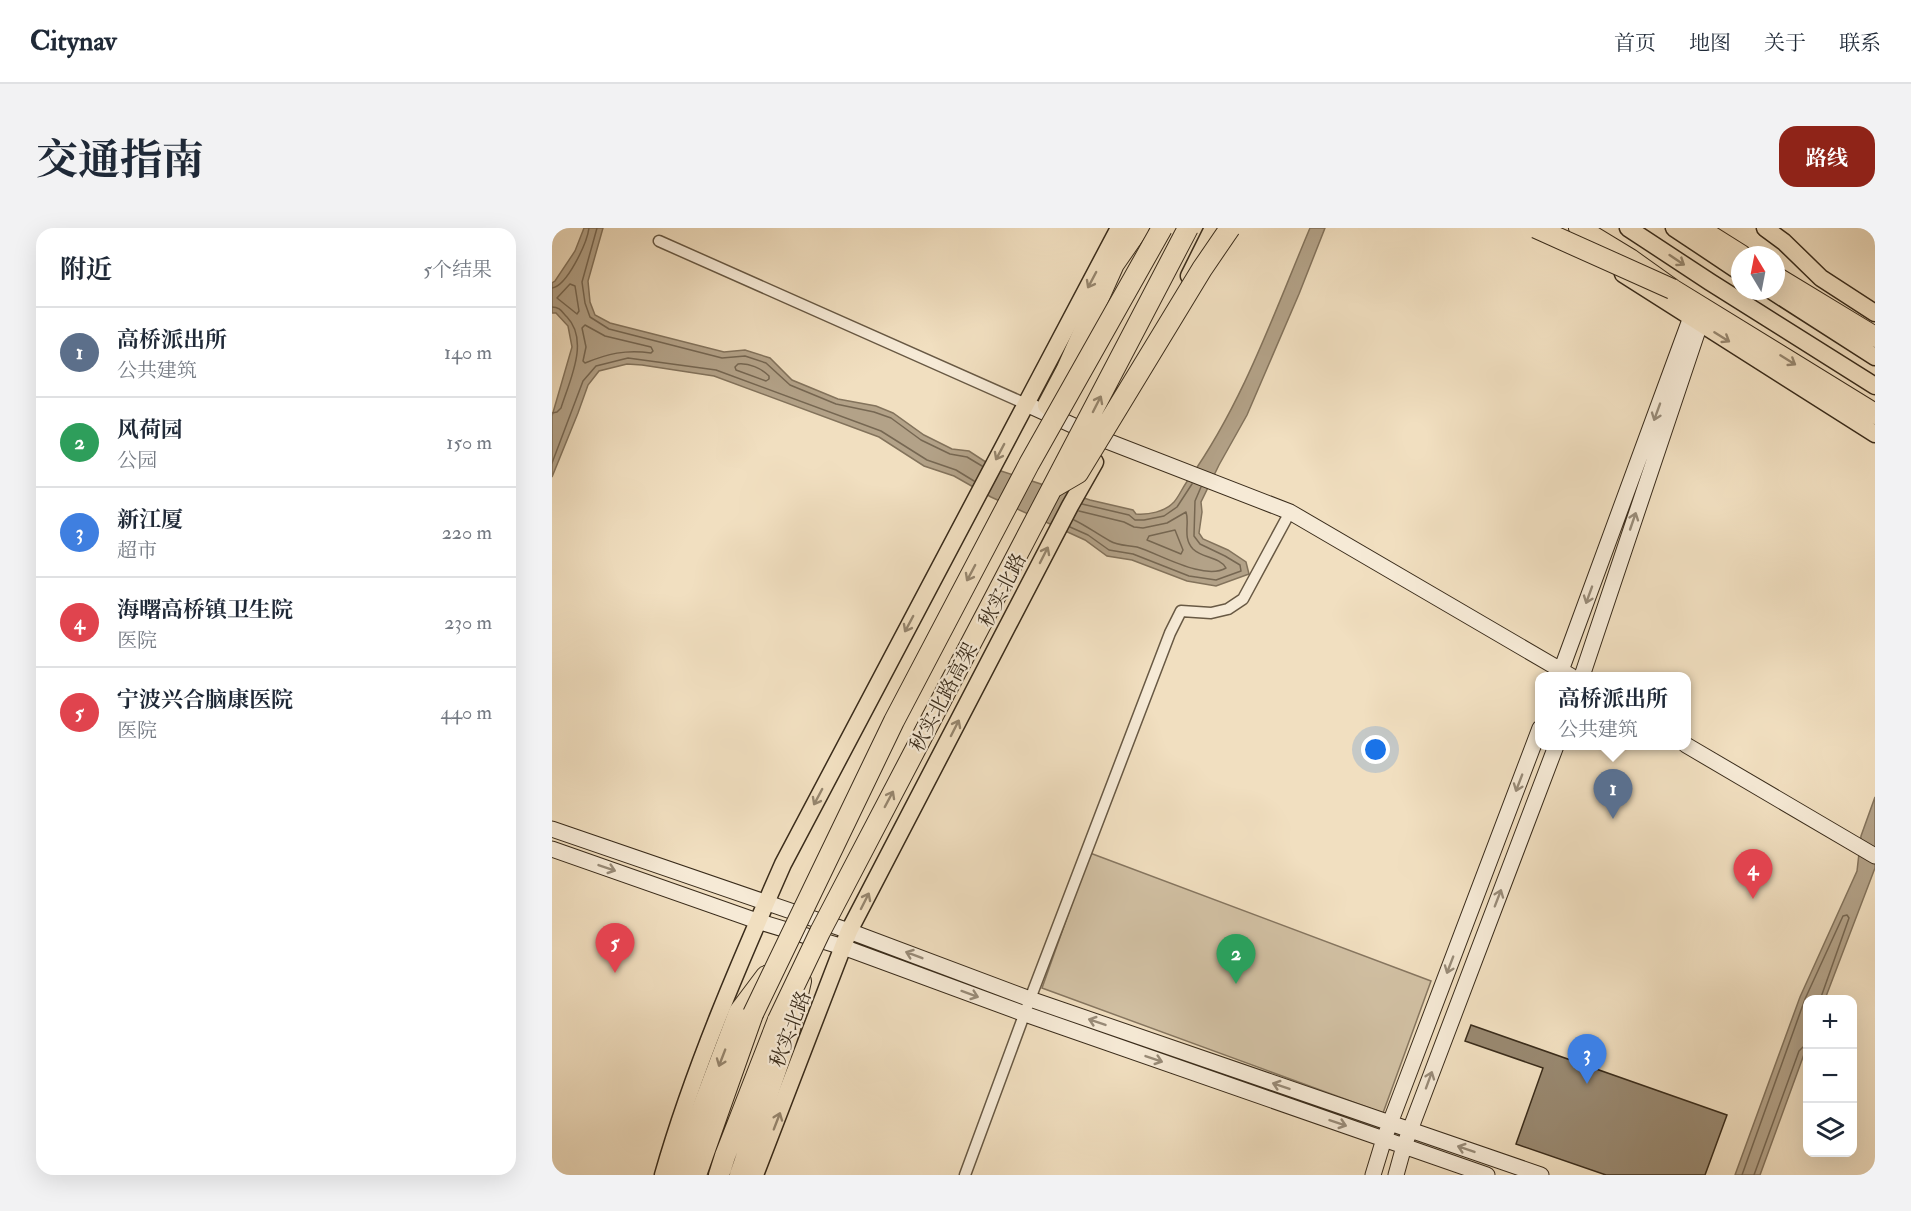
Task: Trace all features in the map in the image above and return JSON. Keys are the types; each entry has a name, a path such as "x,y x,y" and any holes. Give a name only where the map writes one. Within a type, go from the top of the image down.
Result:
{"highway":[{"path":"1114,264 1121,228"},
{"path":"1029,464 1030,441 1066,371 1114,264 1139,228"},
{"name":"秋实北路高架","path":"696,1175 753,1014 894,721 1029,464 1162,228"},
{"name":"秋实北路高架","path":"719,1175 724,1156 778,1020 806,960 1188,228"},
{"path":"1054,487 1078,473 1196,279 1230,228"},
{"path":"1536,228 1672,289"},
{"path":"1579,228 1630,259 1672,289 1875,414"},
{"path":"1698,228 1731,248"},
{"path":"1718,228 1742,246"},
{"path":"1785,281 1875,337"},
{"path":"677,1175 739,1012 782,954"},
{"path":"740,1175 790,1029 806,960"}],"main road":[{"path":"663,1175 698,1072 783,864 1121,228"},
{"name":"秋实北路","path":"755,1175 849,931 1070,506 1107,441 1213,228"},
{"path":"1548,228 1875,434"},
{"path":"1628,228 1875,386"},
{"path":"1674,228 1731,266"},
{"path":"1765,228 1784,242 1821,278 1875,314"},
{"path":"1785,299 1875,357"}],"street":[{"path":"659,241 1107,441 1290,512 1559,672"},
{"path":"1565,672 1696,320"},
{"path":"1583,672 1696,320"},
{"path":"965,1175 1170,633 1181,610 1211,613 1228,609 1244,599 1290,512"},
{"path":"1373,1175 1384,1139 1535,739"},
{"path":"1691,748 1875,856"},
{"path":"1396,1175 1404,1146 1554,750"},
{"path":"552,829 849,931 1028,1006 1384,1139 1487,1175"},
{"path":"552,849 758,921 1390,1123 1541,1175"}],"shaded area":[{"path":"1090,853 1431,981 1383,1113 1042,988"}],"water":[{"path":"584,228 603,228 588,281 590,302 595,315 610,323 724,352 745,350 770,358 792,380 838,399 876,406 893,413 924,435 952,449 969,451 998,470 1141,514 1161,510 1174,502 1208,450 1242,389 1310,228 1325,228 1247,415 1201,502 1199,533 1203,539 1228,550 1246,562 1249,574 1216,586 1187,581 1132,560 1107,556 1085,540 991,497 954,476 924,466 879,437 714,376 642,365 627,364 599,371 588,385 552,477 552,416 572,347 568,326 556,313 552,313 552,283 575,251"},
{"path":"1875,797 1875,868 1827,995 1803,995 1803,1057 1760,1175 1735,1175 1800,997 1857,871 1861,836"}],"building":[{"path":"1471,1025 1727,1115 1705,1175 1606,1175 1516,1144 1543,1068 1465,1041"}],"place":[{"name":"高桥派出所","path":"1613,819"},
{"name":"海曙高桥镇卫生院","path":"1753,899"},
{"name":"宁波兴合脑康医院","path":"615,973"},
{"name":"风荷园","path":"1236,984"},
{"name":"新江厦","path":"1587,1084"}]}
